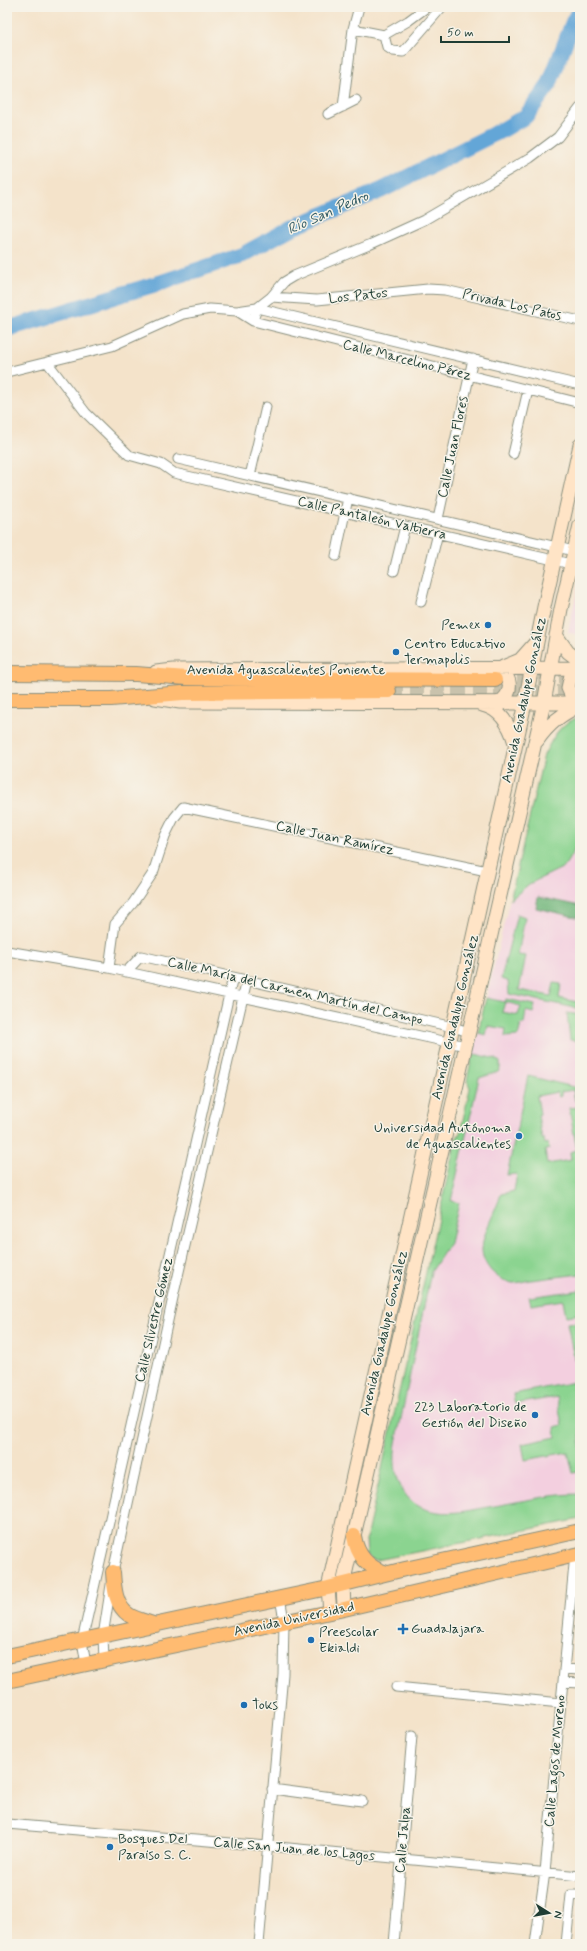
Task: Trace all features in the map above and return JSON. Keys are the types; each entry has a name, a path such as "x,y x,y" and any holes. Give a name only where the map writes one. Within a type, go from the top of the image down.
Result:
{"main road":[{"name":"Avenida Guadalupe González","path":"330,1612 328,1588 525,703 531,669 580,445"},
{"name":"Avenida Guadalupe González","path":"344,1609 343,1584 544,703 556,635 580,525"},
{"path":"556,635 568,652 580,661"},
{"path":"495,673 520,660 533,648 537,641"},
{"name":"Avenida Aguascalientes Poniente","path":"7,673 136,674 186,678 495,673 531,669 580,669"},
{"path":"580,669 571,675 568,688 570,696 580,703"},
{"path":"495,673 506,676 510,685 508,694 498,703"},
{"name":"Avenida Aguascalientes Poniente","path":"7,699 111,699 182,693 389,691"},
{"name":"Avenida Aguascalientes Poniente","path":"147,696 180,702 580,703"},
{"path":"472,703 488,706 501,715 510,728 515,745"},
{"path":"534,744 546,729 558,718 580,706"},
{"path":"350,1487 364,1491"},
{"name":"Avenida Universidad","path":"7,1656 328,1588 387,1573 580,1531"},
{"path":"354,1536 357,1548 364,1560 374,1568 387,1573"},
{"name":"Avenida Universidad","path":"7,1681 344,1609 578,1550"},
{"path":"113,1572 114,1591 118,1602 129,1615 157,1625"}],"street":[{"path":"343,107 353,29 359,7"},
{"path":"353,29 384,35 427,7"},
{"path":"384,35 387,47 393,51 402,52 442,7"},
{"path":"328,114 356,100"},
{"path":"253,321 257,308 272,297 284,282 294,276 370,245 424,220 530,158 558,137 580,108"},
{"name":"Los Patos","path":"272,297 317,300 428,289 445,290"},
{"name":"Privada Los Patos","path":"445,290 580,321"},
{"name":"Calle Marcelino Pérez","path":"7,372 112,346 183,314 210,309 237,311 257,308 580,385"},
{"name":"Calle Marcelino Pérez","path":"237,311 253,321 580,403"},
{"name":"Calle Juan Flores","path":"438,519 473,359"},
{"path":"47,362 86,413 129,455 161,464 174,473 178,459"},
{"path":"513,454 528,390"},
{"path":"250,476 266,407"},
{"path":"161,464 178,459"},
{"name":"Calle Pantaleón Valtierra","path":"178,459 574,551"},
{"name":"Calle Pantaleón Valtierra","path":"174,473 571,564"},
{"path":"336,556 348,498"},
{"path":"394,571 405,526"},
{"path":"421,602 438,533"},
{"name":"Calle Juan Ramírez","path":"109,968 115,924 133,903 153,873 165,836 174,818 183,807 487,871"},
{"name":"Calle María del Carmen Martín del Campo","path":"7,951 109,968 466,1046"},
{"name":"Calle María del Carmen Martín del Campo","path":"126,972 141,956 453,1026 469,1032"},
{"name":"Calle Silvestre Gómez","path":"86,1664 82,1641 233,977"},
{"name":"Calle Silvestre Gómez","path":"104,1660 103,1636 113,1572 174,1293 247,980"},
{"path":"207,1094 220,1097"},
{"name":"Calle Lagos de Moreno","path":"535,1944 545,1872 564,1669 578,1550"},
{"path":"260,1944 282,1674 284,1621 280,1597"},
{"path":"564,1669 580,1670"},
{"path":"563,1682 580,1683"},
{"path":"396,1687 561,1703"},
{"name":"Calle Jalpa","path":"394,1944 412,1736"},
{"path":"272,1789 362,1801"},
{"name":"Calle San Juan de los Lagos","path":"7,1824 402,1858 580,1876"},
{"path":"566,1944 572,1895 580,1895"}],"shaded area":[{"path":"580,578 580,636 568,632"},
{"name":"Universidad Autónoma de Aguascalientes","path":"580,717 580,1519 377,1560 365,1548 366,1539 456,1139 460,1133 470,1088 467,1080 544,755 554,735 560,728"}],"green space":[{"path":"580,717 580,841 564,867 529,884 510,900 544,755 554,737 562,727 573,719"},
{"path":"538,897 580,906 580,918 536,908"},
{"path":"517,914 525,917 518,955 526,956 519,990 551,996 554,983 561,984 559,998 577,1002 580,1000 580,1009 509,994 508,981 501,979"},
{"path":"486,998 505,1002 506,999 535,1005 533,1013 526,1011 524,1024 521,1024 518,1036 505,1037 506,1029 488,1026 486,1035 478,1033","holes":["505,1002 521,1006 518,1015 502,1012"]},
{"path":"567,1013 580,1015 579,1041 570,1040"},
{"path":"475,1054 496,1059 500,1062 500,1069 498,1072 479,1078 451,1201 459,1203 450,1243 431,1272 396,1443 395,1466 397,1477 401,1488 407,1497 415,1504 425,1509 438,1512 460,1512 544,1497 580,1494 580,1519 377,1560 371,1559 367,1555 366,1539 456,1139 460,1133 470,1088 467,1080 472,1056"},
{"path":"528,1076 578,1088 580,1100 575,1101 573,1090 561,1092 561,1096 559,1097 557,1092 537,1096 540,1114 538,1115 542,1139 544,1139 545,1144 548,1143 549,1149 545,1150 547,1164 571,1160 570,1152 577,1150 569,1108 580,1107 580,1274 513,1283 507,1282 496,1276 485,1261 482,1249 487,1228 501,1194 514,1191 517,1174 507,1175"},
{"path":"580,1290 580,1314 566,1316 563,1300 531,1305 529,1297"},
{"path":"580,1322 580,1377 578,1377 567,1323"},
{"path":"575,1382 580,1409 580,1472 573,1473 568,1452 525,1460 522,1444 556,1437 555,1427 562,1425 557,1397 515,1404 513,1394"}],"waterway":[{"name":"Río San Pedro","path":"7,329 159,283 242,255 291,228 382,190 504,129 526,116 549,85 573,22 580,9"}],"tunnel":[{"path":"496,680 580,679"},
{"path":"389,691 580,692"}],"place":[{"name":"Pemex","path":"488,625"},
{"name":"Centro Educativo Termapolis","path":"396,652"},
{"name":"Universidad Autónoma de Aguascalientes","path":"519,1136"},
{"name":"223 Laboratorio de Gestión del Diseño","path":"535,1415"},
{"name":"Guadalajara","path":"403,1629"},
{"name":"Preescolar Ekialdi","path":"311,1640"},
{"name":"Toks","path":"244,1705"},
{"name":"Bosques Del Paraiso S. C.","path":"110,1847"}]}
